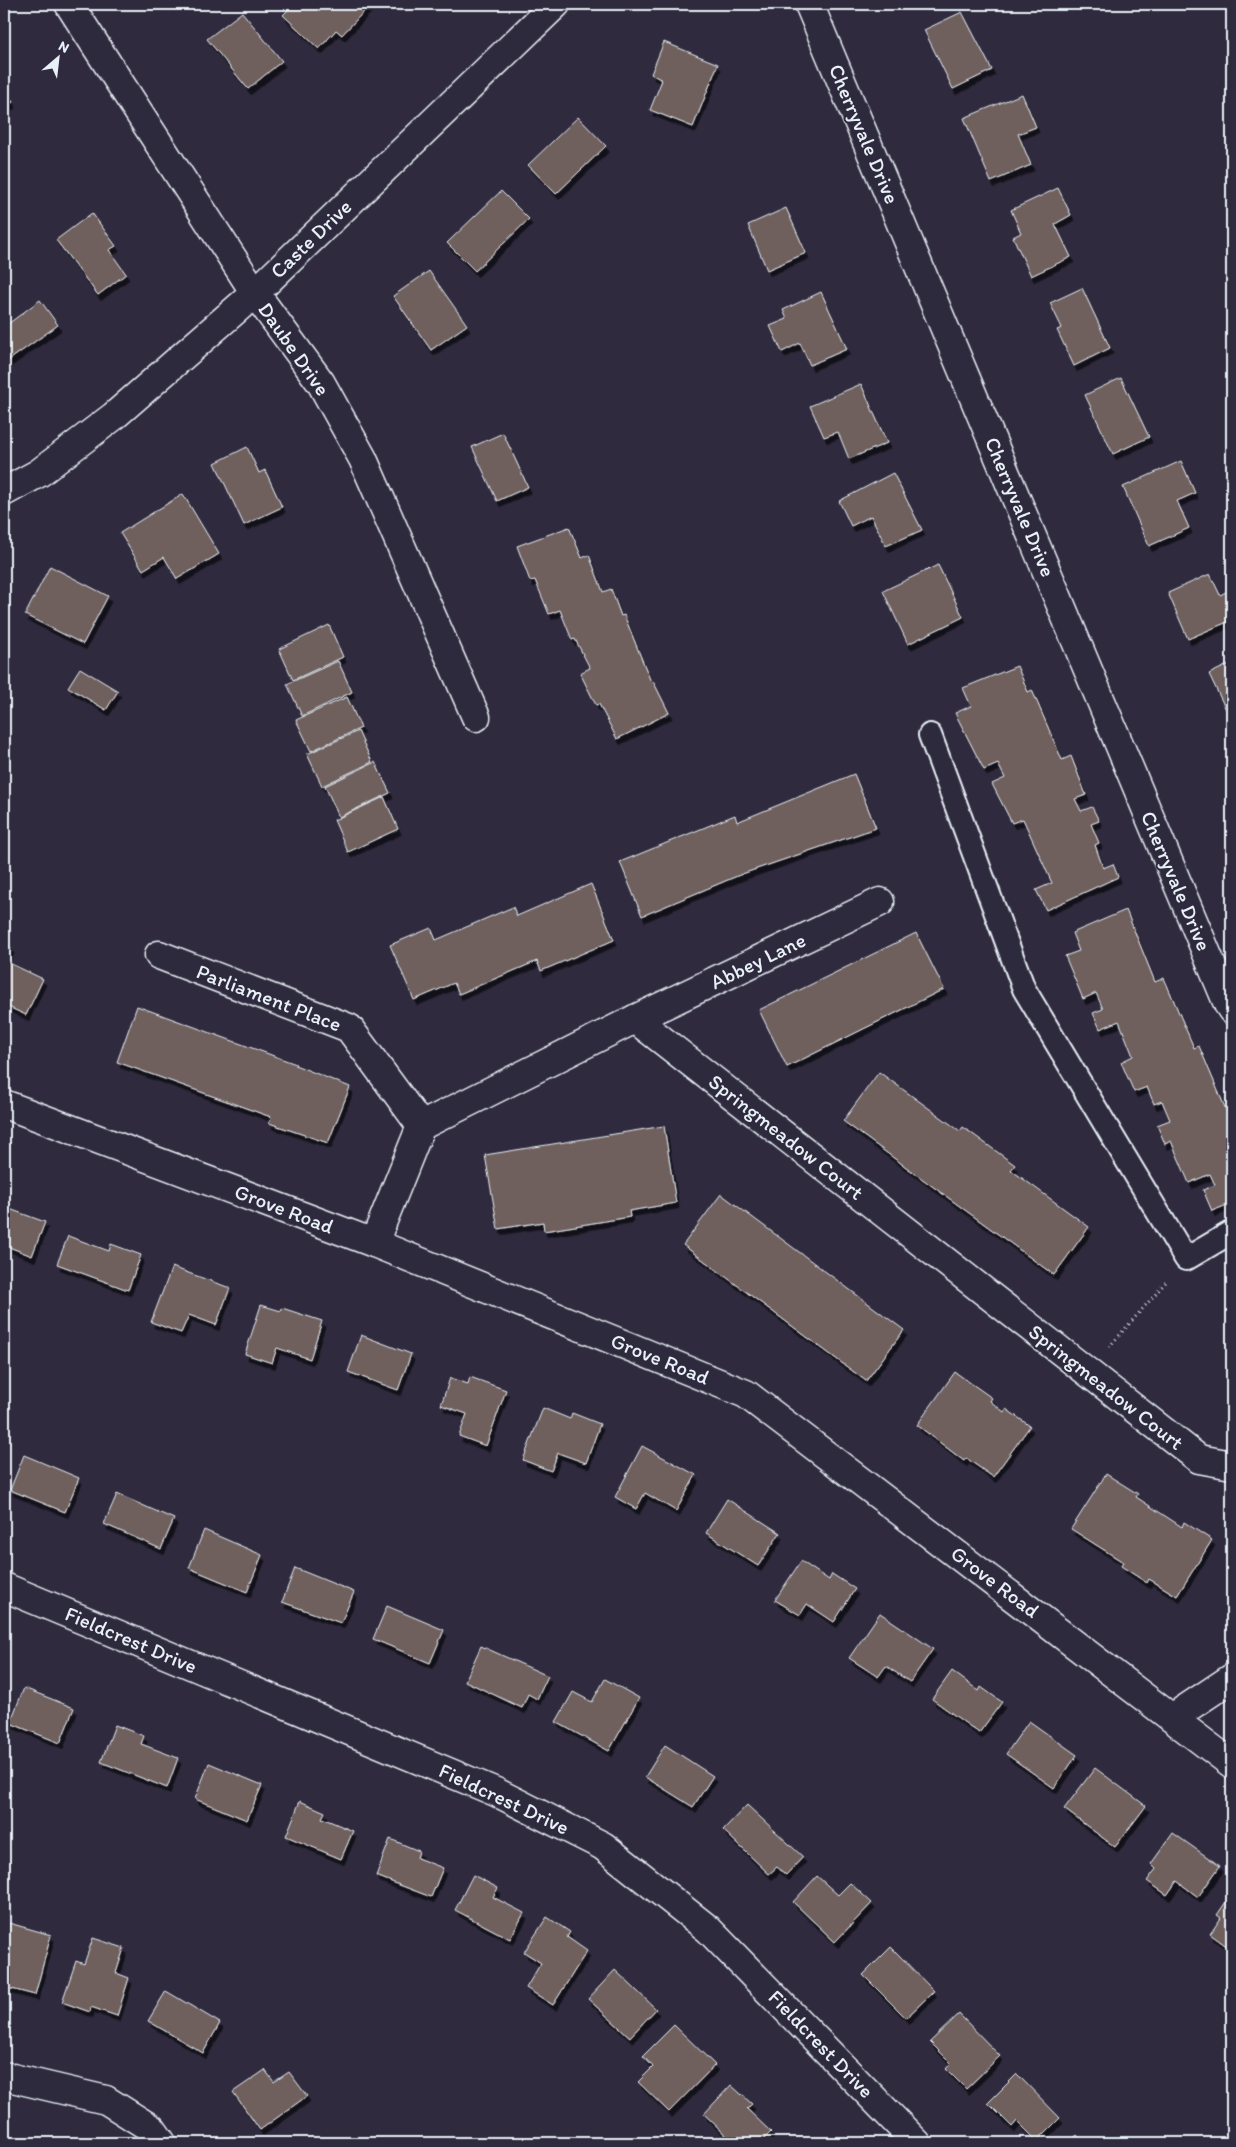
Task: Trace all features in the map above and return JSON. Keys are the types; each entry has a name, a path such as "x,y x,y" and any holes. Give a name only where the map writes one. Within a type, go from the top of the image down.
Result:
{"street":[{"name":"Daube Drive","path":"69,4 255,293 322,383 363,460 476,717"},
{"name":"Caste Drive","path":"4,492 40,473 114,416 255,293 556,4"},
{"name":"Cherryvale Drive","path":"809,4 1220,986 1232,1010"},
{"name":"Abbey Lane","path":"635,1019 880,902"},
{"name":"Parliament Place","path":"159,955 349,1028 421,1126"},
{"path":"374,1243 421,1126 635,1019"},
{"name":"Springmeadow Court","path":"635,1019 1199,1459 1232,1465"},
{"name":"Grove Road","path":"4,1104 374,1243 746,1394 1232,1764"},
{"name":"Fieldcrest Drive","path":"4,1587 496,1792 603,1846 708,1929 917,2143"},
{"path":"1172,1718 1232,1678"},
{"path":"4,2076 106,2100 152,2129 162,2143"}],"lane":[{"path":"930,735 1024,989 1186,1259 1232,1232"}],"path":[{"path":"1087,1372 1186,1259"}],"building":[{"path":"294,4 371,4 342,35 336,30 319,49 283,15"},
{"path":"242,12 282,61 248,89 207,39"},
{"path":"962,12 992,70 953,89 924,30"},
{"path":"664,42 718,64 693,127 650,110 662,80 651,74"},
{"path":"4,90 13,102 4,109"},
{"path":"1022,94 1036,127 1018,134 1031,165 991,182 964,118"},
{"path":"578,117 606,146 556,194 528,165"},
{"path":"1058,188 1071,215 1055,224 1071,257 1031,276 1013,237 1021,233 1011,210"},
{"path":"501,191 529,219 475,271 447,243"},
{"path":"786,208 806,253 767,270 748,225"},
{"path":"92,213 116,246 109,250 126,274 98,295 56,240"},
{"path":"429,271 467,325 431,350 393,296"},
{"path":"1082,288 1110,348 1074,366 1057,330 1062,328 1050,303"},
{"path":"821,292 847,349 810,365 800,343 782,352 770,326 787,319 783,310"},
{"path":"40,300 58,325 5,363 4,327"},
{"path":"1121,378 1149,437 1113,454 1085,395"},
{"path":"861,384 887,443 849,459 838,432 824,437 810,406"},
{"path":"503,433 528,487 497,501 472,447"},
{"path":"247,447 259,473 265,470 282,507 244,525 215,463"},
{"path":"1181,461 1195,493 1177,501 1189,528 1149,546 1123,487"},
{"path":"893,473 922,530 886,546 871,516 851,526 839,501"},
{"path":"183,494 219,554 177,579 164,557 143,570 120,533"},
{"path":"569,527 582,558 589,555 603,592 611,589 621,616 624,615 651,682 653,681 669,713 617,739 599,704 596,705 580,673 590,668 575,639 572,640 560,610 549,614 535,580 530,581 517,546"},
{"path":"938,565 963,617 908,644 883,591"},
{"path":"50,566 108,596 83,644 25,615"},
{"path":"1210,574 1220,595 1232,589 1232,620 1188,639 1168,593"},
{"path":"329,625 343,657 293,680 279,649"},
{"path":"338,661 352,692 302,716 287,684"},
{"path":"1232,663 1232,717 1230,718 1209,674"},
{"path":"1017,666 1028,692 1032,690 1062,760 1071,756 1086,795 1075,799 1081,811 1092,807 1099,821 1091,824 1099,843 1095,845 1103,868 1113,864 1118,877 1046,910 1036,890 1052,883 1023,819 1012,823 992,784 1005,778 998,764 984,770 955,713 971,706 963,688"},
{"path":"80,668 118,691 106,710 68,687"},
{"path":"347,697 361,728 311,751 296,720"},
{"path":"358,731 372,762 322,786 307,754"},
{"path":"375,762 390,793 339,817 325,786"},
{"path":"854,774 876,828 742,874 642,916 620,862 735,815 737,822"},
{"path":"384,797 398,829 348,852 334,820"},
{"path":"591,884 614,940 541,971 537,961 459,994 454,983 414,1000 390,945 431,928 436,940 513,907 517,916"},
{"path":"1126,910 1155,982 1164,978 1194,1048 1199,1046 1229,1117 1232,1115 1232,1203 1212,1211 1203,1190 1215,1185 1210,1174 1189,1183 1171,1141 1165,1144 1157,1125 1170,1120 1162,1101 1154,1104 1147,1087 1134,1092 1121,1062 1133,1056 1119,1021 1100,1029 1093,1013 1103,1009 1096,993 1083,999 1065,956 1079,951 1072,933"},
{"path":"916,933 944,989 787,1067 759,1010"},
{"path":"4,944 11,948 5,961 43,979 26,1015 4,1005"},
{"path":"137,1006 296,1064 350,1087 328,1143 269,1123 271,1117 117,1062"},
{"path":"879,1072 960,1131 963,1127 1015,1165 1011,1170 1089,1227 1054,1275 843,1121"},
{"path":"664,1126 676,1203 629,1211 630,1217 544,1231 543,1222 498,1229 485,1155"},
{"path":"721,1194 904,1330 866,1381 683,1245"},
{"path":"4,1207 45,1222 32,1256 4,1245"},
{"path":"68,1236 109,1251 111,1244 141,1255 128,1290 57,1264"},
{"path":"172,1267 230,1288 216,1325 189,1315 181,1333 151,1322"},
{"path":"261,1305 281,1311 282,1308 322,1321 310,1359 277,1348 272,1363 245,1354"},
{"path":"361,1335 411,1354 398,1390 348,1372"},
{"path":"955,1372 992,1398 990,1401 1004,1412 1006,1409 1030,1426 993,1477 966,1458 964,1461 917,1425"},
{"path":"470,1377 506,1390 486,1446 459,1436 467,1414 441,1405 450,1378 468,1384"},
{"path":"543,1408 570,1419 572,1413 600,1424 586,1463 558,1453 551,1471 523,1460"},
{"path":"642,1446 696,1475 676,1511 645,1493 636,1509 615,1497"},
{"path":"24,1455 79,1478 65,1512 10,1490"},
{"path":"1106,1474 1138,1494 1136,1497 1182,1527 1184,1522 1212,1540 1177,1596 1149,1579 1147,1583 1121,1566 1123,1562 1071,1529"},
{"path":"117,1494 174,1519 161,1549 104,1524"},
{"path":"727,1499 780,1533 758,1566 706,1533"},
{"path":"204,1530 262,1555 247,1592 189,1568"},
{"path":"801,1561 829,1580 832,1574 855,1589 834,1622 807,1604 800,1615 775,1600"},
{"path":"295,1568 354,1592 341,1623 282,1602"},
{"path":"387,1606 444,1630 430,1663 373,1639"},
{"path":"880,1613 933,1649 910,1682 886,1666 878,1677 849,1658"},
{"path":"481,1646 548,1676 537,1699 528,1694 522,1708 465,1681"},
{"path":"952,1671 979,1691 981,1687 1002,1702 979,1733 932,1699"},
{"path":"605,1679 639,1698 609,1751 556,1722 573,1692 592,1702"},
{"path":"24,1688 74,1708 60,1743 10,1723"},
{"path":"1029,1721 1077,1755 1054,1788 1006,1754"},
{"path":"115,1725 144,1736 141,1744 178,1758 167,1788 101,1762"},
{"path":"665,1745 713,1776 693,1807 645,1777"},
{"path":"209,1763 262,1785 247,1820 195,1799"},
{"path":"1095,1768 1146,1806 1115,1847 1064,1809"},
{"path":"300,1801 325,1812 322,1818 353,1831 341,1859 286,1836"},
{"path":"747,1805 803,1857 786,1875 777,1867 769,1874 723,1830"},
{"path":"1173,1833 1220,1866 1198,1897 1177,1881 1167,1895 1147,1881 1156,1869 1151,1864"},
{"path":"390,1839 419,1851 417,1858 443,1868 431,1897 376,1876"},
{"path":"473,1875 498,1888 493,1897 524,1913 510,1939 455,1910"},
{"path":"817,1876 838,1895 850,1883 872,1903 835,1942 793,1902"},
{"path":"1232,1893 1232,1950 1210,1934 1221,1918 1217,1915"},
{"path":"547,1917 570,1932 567,1937 587,1951 553,2005 526,1988 541,1963 524,1952"},
{"path":"9,1923 51,1935 35,1995 4,1987 4,1941"},
{"path":"93,1938 124,1948 116,1973 129,1978 117,2016 91,2007 90,2012 62,2002 76,1961 84,1964"},
{"path":"891,1947 934,1991 906,2018 863,1975"},
{"path":"615,1970 656,2009 630,2037 588,1999"},
{"path":"166,1991 220,2023 203,2053 148,2021"},
{"path":"959,2014 1000,2056 966,2089 946,2069 951,2063 930,2042"},
{"path":"674,2025 715,2065 669,2112 638,2082 653,2067 643,2056"},
{"path":"265,2070 274,2082 289,2072 307,2096 260,2130 233,2092"},
{"path":"1017,2074 1060,2118 1037,2141 1017,2121 1012,2127 988,2103"},
{"path":"731,2085 752,2104 747,2109 771,2132 760,2143 734,2143 704,2114"},
{"path":"1077,2135 1084,2143 1068,2143"}]}
